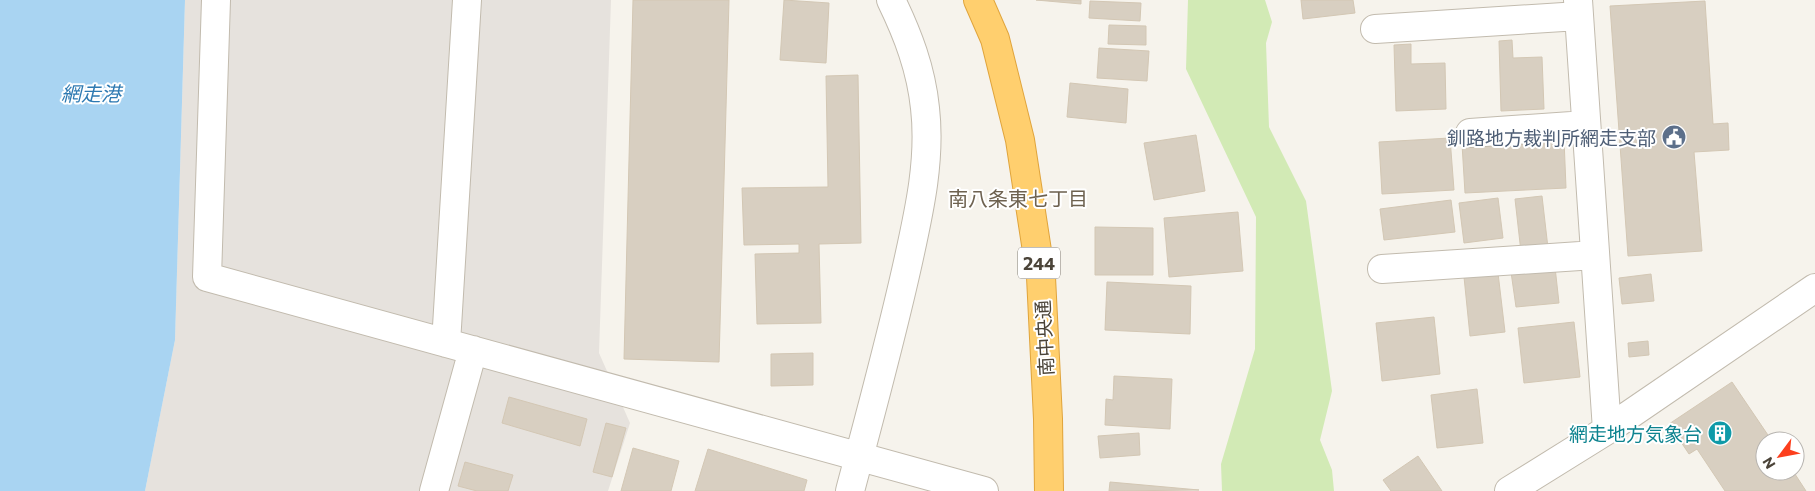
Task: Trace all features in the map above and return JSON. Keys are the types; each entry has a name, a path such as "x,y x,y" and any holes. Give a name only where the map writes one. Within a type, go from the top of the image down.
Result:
{"highway":[{"name":"南中央通","path":"971,0 995,39"},
{"name":"南中央通","path":"978,0 995,39 1020,140 1041,277 1048,419 1049,491"}],"street":[{"path":"216,0 207,277 984,491"},
{"path":"446,343 467,0"},
{"path":"850,491 901,299 924,179 925,110 920,72 910,38 891,0"},
{"path":"1375,29 1579,8 1607,430"},
{"path":"1470,133 1586,125"},
{"path":"1382,268 1595,254"},
{"path":"1509,491 1607,430 1815,288"},
{"path":"434,491 473,350"}],"shaded area":[{"path":"185,0 611,0 599,353 630,423 608,491 145,491 175,340"}],"green space":[{"path":"1188,0 1265,0 1272,22 1266,43 1269,127 1306,201 1332,391 1320,440 1332,470 1334,491 1222,491 1221,464 1255,349 1256,217 1186,69"}],"water":[{"name":"網走港","path":"0,0 185,0 175,340 145,491 0,491"}],"building":[{"path":"633,0 729,0 719,362 624,359"},
{"path":"784,0 829,3 826,63 780,60"},
{"path":"1036,0 1081,0 1081,4"},
{"path":"1301,0 1353,0 1355,13 1303,19"},
{"path":"1090,1 1141,3 1140,21 1089,18"},
{"name":"釧路地方裁判所網走支部","path":"1705,1 1713,124 1728,123 1729,150 1694,152 1702,251 1628,256 1610,6"},
{"path":"1109,25 1146,26 1146,45 1108,44"},
{"path":"1512,40 1513,58 1542,57 1544,109 1501,111 1499,41"},
{"path":"1411,44 1411,64 1445,63 1446,109 1396,111 1394,45"},
{"path":"1099,48 1149,51 1147,81 1097,78"},
{"path":"858,75 861,243 819,244 821,323 757,324 755,254 799,253 799,244 744,245 742,188 828,187 826,76"},
{"path":"1070,83 1128,89 1126,123 1067,117"},
{"path":"1196,135 1205,191 1154,200 1144,143"},
{"path":"1450,138 1454,190 1382,194 1379,142"},
{"path":"1564,139 1566,188 1465,193 1462,144"},
{"path":"1542,196 1548,248 1521,252 1515,199"},
{"path":"1498,198 1503,238 1464,243 1459,203"},
{"path":"1451,200 1455,232 1384,240 1380,209"},
{"path":"1238,212 1243,271 1169,277 1164,218"},
{"path":"1095,227 1153,228 1153,275 1095,275"},
{"path":"1555,267 1559,303 1516,307 1511,272"},
{"path":"1498,273 1505,332 1470,336 1464,277"},
{"path":"1651,274 1654,301 1622,304 1619,278"},
{"path":"1107,282 1191,286 1190,334 1105,330"},
{"path":"1434,317 1440,374 1382,381 1376,323"},
{"path":"1574,322 1580,377 1524,383 1518,328"},
{"path":"1648,341 1649,355 1629,357 1628,343"},
{"path":"813,353 813,385 771,386 771,354"},
{"path":"1114,376 1172,379 1170,429 1105,425 1106,399 1113,400"},
{"name":"網走地方気象台","path":"1732,382 1765,431 1755,431 1755,481 1800,481 1806,491 1725,491 1697,449 1689,454 1669,424"},
{"path":"1477,389 1483,443 1437,448 1431,395"},
{"path":"509,397 587,419 580,446 502,423"},
{"path":"606,423 626,428 612,477 593,472"},
{"path":"1139,433 1140,455 1100,458 1098,436"},
{"path":"633,448 679,461 671,491 621,491"},
{"path":"708,449 807,480 804,491 695,491"},
{"path":"1418,456 1442,491 1391,491 1383,480"},
{"path":"465,462 513,475 508,491 477,491 458,486"},
{"path":"1110,482 1199,490 1109,491"}],"place":[{"name":"釧路地方裁判所網走支部","path":"1674,137"},
{"name":"網走地方気象台","path":"1720,433"}],"district":[{"name":"南八条東七丁目","path":"1018,198"}]}
